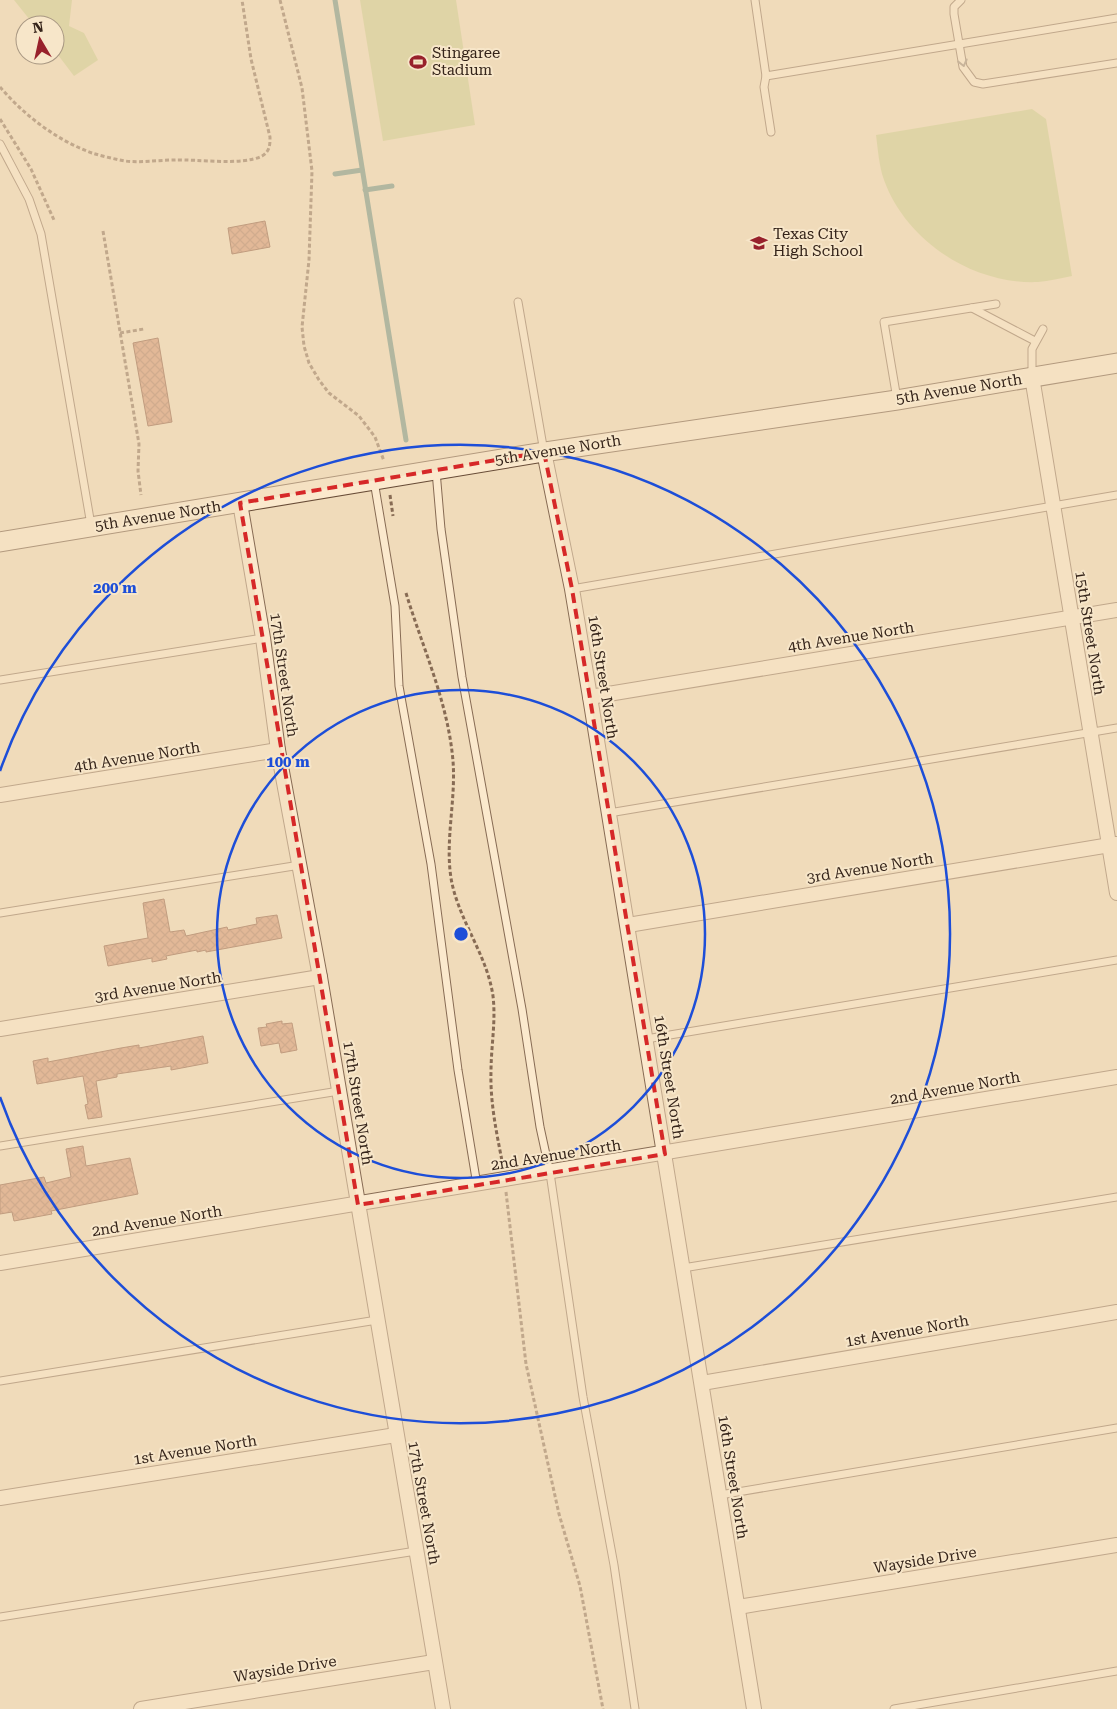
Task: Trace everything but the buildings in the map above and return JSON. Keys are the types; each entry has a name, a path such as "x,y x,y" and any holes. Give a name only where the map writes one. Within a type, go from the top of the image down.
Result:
{"street":[{"name":"5th Avenue North","path":"0,542 544,452 897,400 1117,363"},
{"name":"15th Street North","path":"1032,377 1090,732 1113,845 1117,893"},
{"name":"16th Street North","path":"544,452 572,589 754,1709"},
{"name":"17th Street North","path":"240,503 264,638 278,750 320,977 442,1709"},
{"name":"4th Avenue North","path":"590,697 1117,610"},
{"name":"4th Avenue North","path":"0,795 278,750"},
{"name":"3rd Avenue North","path":"628,925 1113,845"},
{"name":"3rd Avenue North","path":"0,1028 320,977"},
{"name":"2nd Avenue North","path":"0,1263 358,1205 1117,1077"},
{"name":"1st Avenue North","path":"702,1383 1117,1312"},
{"name":"1st Avenue North","path":"0,1498 396,1435"},
{"name":"Wayside Drive","path":"738,1607 1117,1545"},
{"name":"Wayside Drive","path":"141,1709 434,1662"}],"lane":[{"path":"755,0 766,76 764,87 771,132"},
{"path":"961,0 954,7 962,67 968,78 974,82 983,84 1117,63"},
{"path":"766,76 1117,18"},
{"path":"0,144 26,192 41,234 92,526"},
{"path":"518,302 544,452"},
{"path":"897,400 884,322 996,304"},
{"path":"972,308 1035,341"},
{"path":"1032,377 1030,364 1035,341 1043,329"},
{"path":"436,470 441,529 461,668 522,1009 540,1127 550,1173 583,1397 614,1566 636,1709"},
{"path":"381,479 396,606 399,686 431,864 458,1070 477,1185"},
{"path":"572,589 1117,495"},
{"path":"0,680 264,638"},
{"path":"609,813 1117,728"},
{"path":"0,913 300,865"},
{"path":"646,1039 1117,960"},
{"path":"0,1146 339,1091"},
{"path":"683,1268 1117,1197"},
{"path":"0,1381 377,1320"},
{"path":"720,1495 1117,1428"},
{"path":"0,1617 416,1551"},
{"path":"894,1709 1117,1671"}],"path":[{"path":"0,86 21,109 55,135 78,147 109,158 142,162 234,160 260,157 267,152 270,146 270,136 251,59 242,0"},
{"path":"280,0 302,88 312,171 310,242 302,327 304,346 309,363 329,393 359,416 375,437 382,454 381,479 394,526"},
{"path":"0,119 31,169 54,220"},
{"path":"103,231 139,444 138,471 141,495"},
{"path":"120,333 144,329"},
{"path":"405,590 442,696 448,725 453,780 450,840 451,876 455,898 466,928 483,962 492,995 494,1029 490,1072 505,1180 526,1364 559,1514 580,1586 603,1709"}],"highlighted area":[{"path":"544,452 572,589 665,1154 358,1205 240,503"}],"green space":[{"path":"14,0 72,0 69,26 84,33 98,60 74,76 65,64 65,15 26,15"},
{"name":"Stingaree Stadium","path":"360,0 456,0 475,125 383,141"},
{"path":"1032,109 1046,119 1072,276 1038,282 1014,281 990,276 967,267 945,255 925,240 908,222 894,202 882,175 876,135"}],"waterway":[{"path":"335,0 406,440"},
{"path":"335,174 362,170"},
{"path":"365,190 392,186"}],"place":[{"name":"Stingaree Stadium","path":"418,62"},
{"name":"Texas City High School","path":"759,243"}]}
